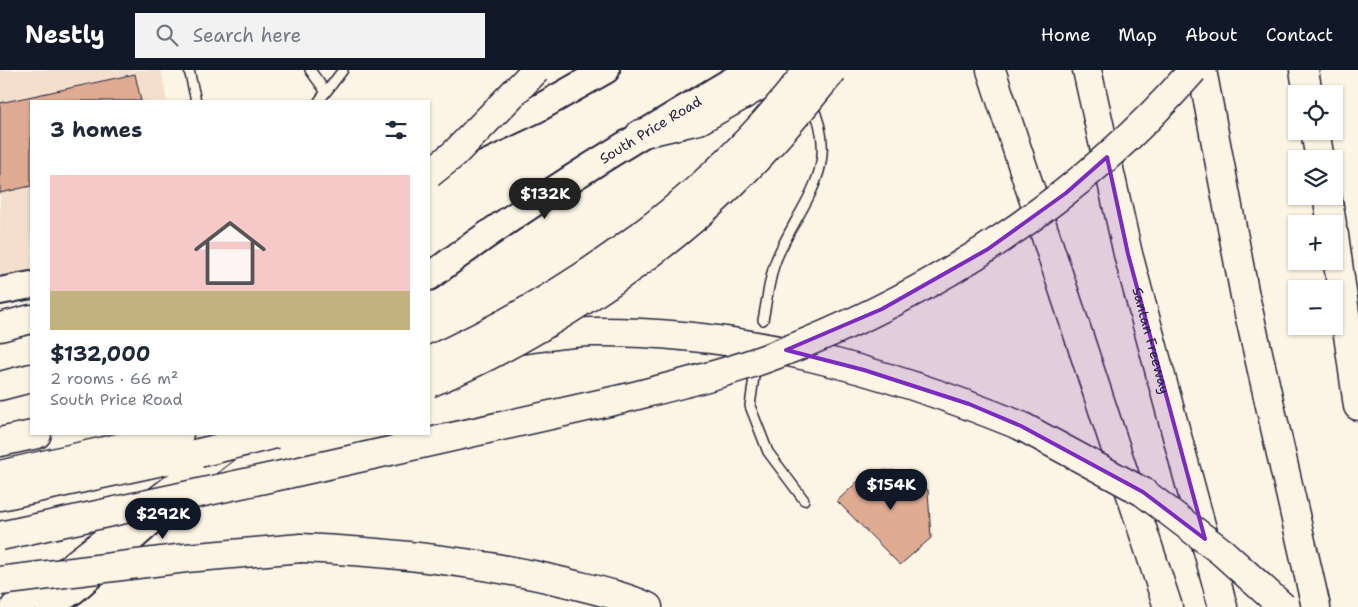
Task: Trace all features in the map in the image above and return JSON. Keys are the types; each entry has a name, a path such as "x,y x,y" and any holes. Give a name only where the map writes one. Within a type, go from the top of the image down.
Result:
{"highway":[{"path":"430,173 454,154 536,70"},
{"path":"640,134 699,120 788,70"},
{"path":"430,361 510,321 572,283 652,228 706,181 752,135 808,70"},
{"path":"430,383 494,352 551,320 620,275 665,242 732,184 785,129 833,70"},
{"path":"970,70 1002,103"},
{"path":"991,70 1168,607"},
{"name":"Santan Freeway","path":"1087,70 1128,254 1224,607"},
{"path":"0,536 622,399 774,356 882,309 988,249 1066,193 1126,141 1193,70"},
{"path":"1202,70 1245,296 1316,607"},
{"path":"1304,70 1306,85"},
{"path":"1339,270 1358,406"},
{"path":"0,327 30,319"},
{"path":"430,353 500,342 592,332 726,340 807,354 864,370 969,404 1021,426 1142,492 1222,552 1283,607"},
{"path":"0,386 30,378"},
{"path":"0,442 32,435"},
{"path":"0,475 175,435"},
{"path":"15,607 52,582 244,435"},
{"path":"0,496 199,453 272,435"},
{"path":"0,581 186,558 301,548 368,551 484,565 586,588 648,607"}],"main road":[{"path":"430,159 537,108 606,70"},
{"name":"South Price Road","path":"430,276 517,214 640,134 750,70"},
{"path":"0,291 30,285"},
{"path":"48,607 74,590 134,539 244,435"}],"lane":[{"path":"189,70 196,100"},
{"path":"310,70 326,92"},
{"path":"320,100 343,70"},
{"path":"762,320 776,260 808,199 823,160 820,122 796,70"},
{"path":"755,370 750,406 768,452 804,500"}],"highlighted area":[{"path":"1107,157 1128,254 1205,539 1143,492 1021,426 969,404 864,370 786,350 882,309 988,249 1066,193"}],"shaded area":[{"path":"0,70 161,70 167,100 30,100 30,271 0,278"}],"building":[{"path":"135,74 141,100 30,100 30,186 0,193 0,103"},
{"path":"870,470 910,471 928,490 931,538 900,565 837,501"}]}
